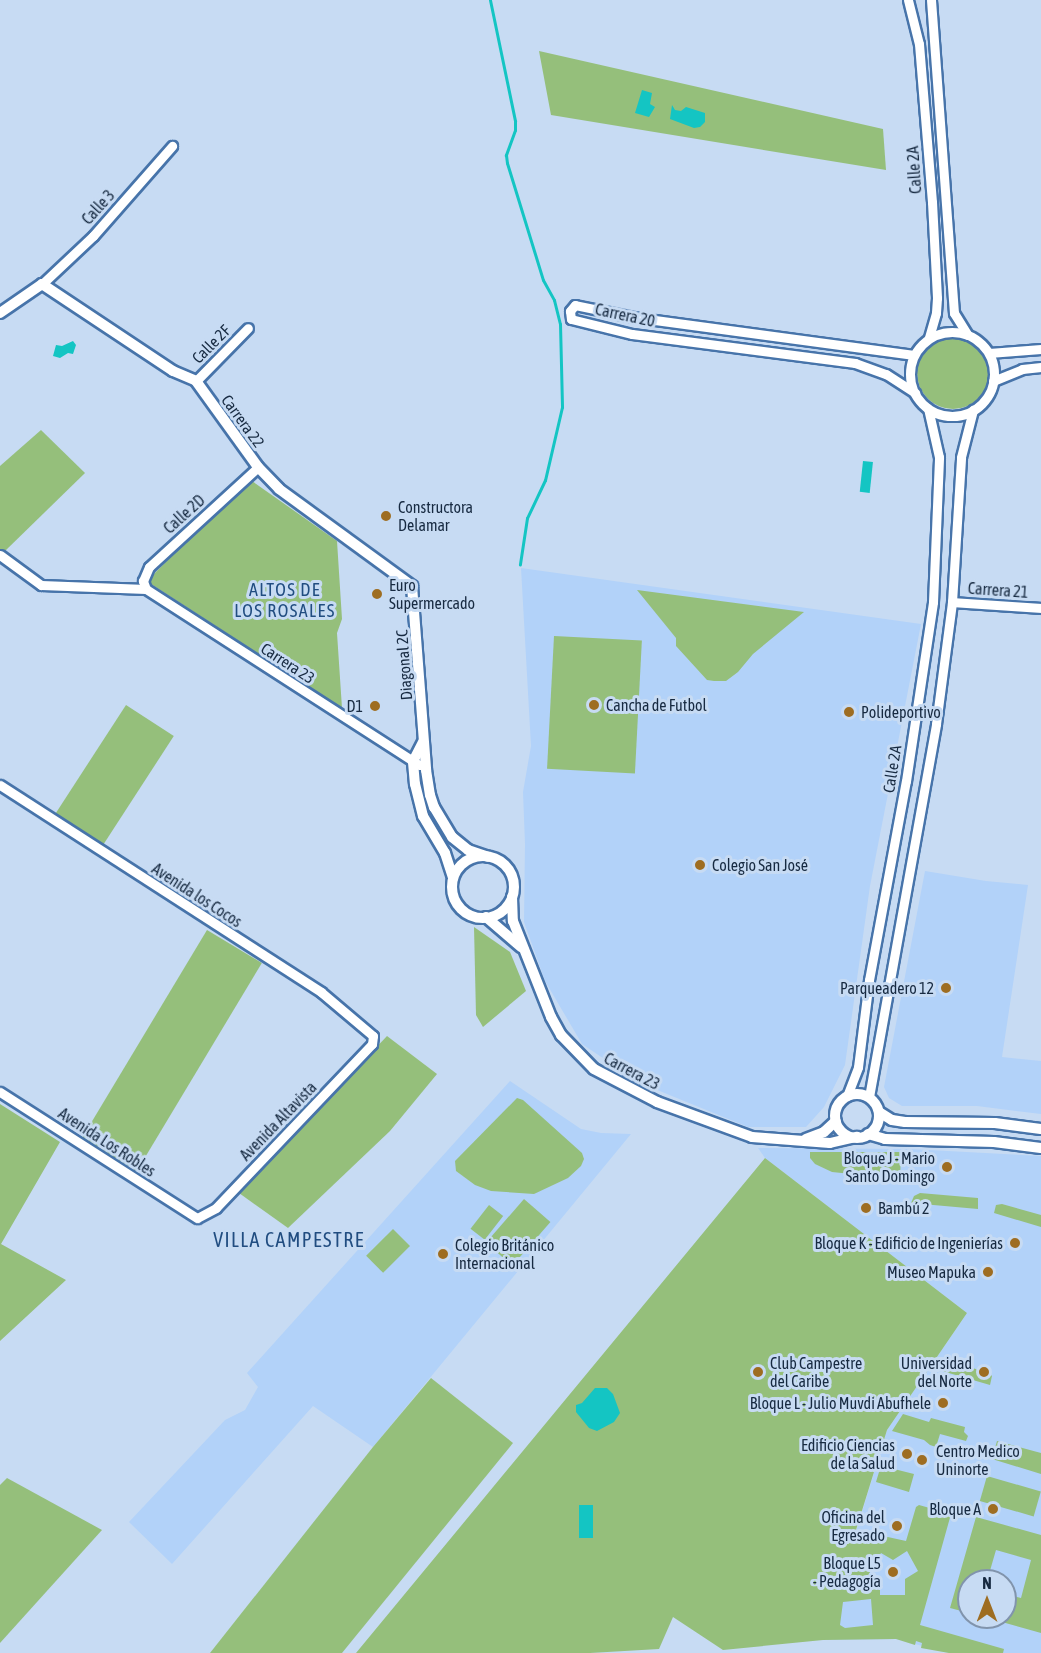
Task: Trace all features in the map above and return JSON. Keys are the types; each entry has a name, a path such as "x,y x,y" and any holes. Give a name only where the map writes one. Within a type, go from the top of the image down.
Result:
{"street":[{"name":"Calle 2A","path":"908,0 919,44 931,192 937,298 936,313 929,338"},
{"name":"Calle 2A","path":"931,0 954,313 968,335"},
{"name":"Calle 3","path":"42,284 93,236 172,146"},
{"path":"0,313 42,284"},
{"name":"Carrera 22","path":"42,284 173,371 196,381 258,467 279,489 412,586"},
{"name":"Carrera 20","path":"914,355 633,317 575,305 570,311 571,319 632,334 855,363 886,374 915,393"},
{"name":"Calle 2F","path":"196,381 248,328"},
{"path":"955,332 968,335 980,342 989,353 994,367 989,393 973,410 950,416 928,408 915,393 909,373 914,355 929,338 941,333 955,332"},
{"path":"989,353 1041,349"},
{"path":"993,381 1022,369 1041,367"},
{"name":"Calle 2A","path":"847,1096 858,1067 869,980 906,781 933,602 939,457 928,408"},
{"name":"Calle 2A","path":"869,1097 936,724 952,602 961,457 973,410"},
{"name":"Calle 2D","path":"146,590 142,581 149,567 258,467"},
{"path":"0,555 41,585 146,590"},
{"name":"Diagonal 2C","path":"412,586 426,770"},
{"name":"Carrera 23","path":"146,590 426,770"},
{"name":"Carrera 21","path":"952,602 1041,608"},
{"path":"424,741 413,762 415,784 423,816 446,853 453,878 453,893 459,906 471,915 486,917 502,911 512,897 514,887 507,867 468,850 445,826 434,807 426,770"},
{"name":"Avenida los Cocos","path":"0,785 321,992 373,1036"},
{"path":"453,878 463,863 471,859 488,857"},
{"name":"Carrera 23","path":"512,897 513,921 522,948 561,1035 594,1069 657,1102 743,1135 792,1141 843,1142 862,1136 885,1139 994,1142 1041,1148"},
{"name":"Carrera 23","path":"486,917 522,948"},
{"name":"Avenida Altavista","path":"197,1218 216,1208 372,1044 373,1036"},
{"name":"Avenida Los Robles","path":"0,1092 197,1218"},
{"path":"879,1112 878,1122 862,1136 841,1131 836,1121 838,1104 847,1096 856,1094 869,1097 879,1112 905,1122 995,1123 1041,1129"},
{"name":"Carrera 23","path":"792,1141 818,1135 836,1121"}],"shaded area":[{"path":"539,51 883,129 886,170 551,115"},
{"path":"642,90 652,93 650,104 655,107 649,117 635,113"},
{"path":"672,105 675,110 681,111 686,107 705,113 705,122 700,127 694,128 670,119"},
{"path":"953,337 973,343 983,353 989,373 983,393 973,403 953,409 933,403 923,393 917,373 923,353 933,343"},
{"path":"73,341 76,345 73,354 68,353 60,358 53,356 56,345 62,346"},
{"path":"41,430 85,473 4,552 0,550 0,466"},
{"path":"863,461 873,462 870,493 860,492"},
{"path":"252,481 337,541 342,619 337,633 342,708 151,584 151,577 244,482"},
{"name":"Colegio San José","path":"521,568 921,624 870,886 845,1065 824,1107 806,1127 748,1127 640,1083 582,1044 545,981 524,922 523,792 531,746"},
{"path":"637,590 804,612 753,654 738,672 726,681 714,681 707,680 676,646 676,638"},
{"name":"Cancha de Futbol","path":"554,636 642,641 635,773 547,769"},
{"path":"126,705 174,736 104,844 56,813"},
{"name":"Parqueadero 12","path":"925,871 1028,885 1002,1057 1041,1061 1041,1114 977,1106 902,1106 889,1098 884,1087"},
{"path":"474,927 510,952 526,991 483,1027 476,1015"},
{"path":"207,930 262,963 137,1171 82,1138"},
{"path":"387,1036 437,1074 390,1131 288,1228 239,1193"},
{"name":"Colegio Británico Internacional","path":"510,1081 581,1129 601,1133 631,1134 373,1447 313,1406 172,1564 129,1522 225,1420 245,1410 258,1387 247,1373"},
{"path":"517,1098 523,1100 582,1153 584,1159 581,1166 568,1178 534,1194 491,1191 475,1185 456,1171 455,1161"},
{"path":"0,1104 60,1142 1,1244 66,1280 0,1341"},
{"name":"Universidad del Norte","path":"758,1148 910,1149 1041,1156 1041,1653 949,1653 896,1639 823,1640 887,1430 967,1313 765,1158"},
{"path":"810,1152 901,1152 900,1179 832,1172 815,1164 810,1158"},
{"name":"Club Campestre del Caribe","path":"765,1158 967,1313 887,1430 856,1530 906,1541 916,1507 919,1505 951,1514 920,1625 1004,1649 1003,1653 949,1653 921,1648 922,1643 916,1641 915,1645 896,1639 823,1640 723,1650 673,1617 659,1649 590,1653 356,1653","holes":["907,1551 918,1571 905,1579 905,1595 880,1595 880,1581 869,1574 881,1553 893,1560","871,1599 873,1625 845,1628 840,1625 843,1602"]},
{"path":"920,1193 978,1198 978,1209 911,1203 914,1196"},
{"path":"524,1199 550,1222 512,1266 486,1243"},
{"path":"1002,1204 1041,1215 1041,1227 994,1213 996,1205"},
{"path":"489,1205 503,1216 485,1240 471,1229"},
{"path":"393,1229 410,1246 383,1273 366,1256"},
{"path":"946,1360 989,1373 992,1376 990,1385 935,1369 941,1361"},
{"path":"431,1378 513,1443 342,1653 210,1653 373,1447"},
{"path":"595,1388 607,1388 613,1394 620,1413 614,1422 597,1431 589,1428 576,1412 576,1405 582,1403"},
{"path":"903,1414 929,1422 931,1418 965,1427 964,1432 968,1436 966,1441 940,1434 936,1447 930,1445 924,1440 892,1431"},
{"path":"997,1441 1041,1453 1041,1474 992,1459"},
{"path":"882,1462 890,1464 890,1468 914,1474 909,1492 876,1482"},
{"path":"987,1476 1041,1491 1034,1516 980,1501"},
{"path":"7,1478 102,1530 0,1643 0,1485"},
{"path":"579,1505 593,1505 593,1538 579,1538"},
{"path":"976,1517 1041,1535 1041,1633 1017,1626 1017,1597 1021,1598 1031,1560 996,1550 990,1569 961,1569"},
{"path":"957,1584 957,1610 950,1608"}],"waterway":[{"path":"490,0 515,121 515,130 506,155 507,163 543,280 554,300 560,324 562,407 545,480 527,518 520,564"}],"place":[{"name":"Constructora Delamar","path":"386,516"},
{"name":"Euro Supermercado","path":"377,594"},
{"name":"Cancha de Futbol","path":"594,705"},
{"name":"D1","path":"375,706"},
{"name":"Polideportivo","path":"849,712"},
{"name":"Colegio San José","path":"700,865"},
{"name":"Parqueadero 12","path":"946,988"},
{"name":"Bloque J - Mario Santo Domingo","path":"947,1167"},
{"name":"Bambú 2","path":"866,1208"},
{"name":"Bloque K - Edificio de Ingenierías","path":"1015,1243"},
{"name":"Colegio Británico Internacional","path":"443,1254"},
{"name":"Museo Mapuka","path":"988,1272"},
{"name":"Club Campestre del Caribe","path":"758,1372"},
{"name":"Universidad del Norte","path":"984,1372"},
{"name":"Bloque L - Julio Muvdi Abufhele","path":"943,1403"},
{"name":"Edificio Ciencias de la Salud","path":"907,1454"},
{"name":"Centro Medico Uninorte","path":"922,1460"},
{"name":"Bloque A","path":"993,1509"},
{"name":"Oficina del Egresado","path":"897,1526"},
{"name":"Bloque L5 - Pedagogía","path":"893,1572"}],"district":[{"name":"ALTOS DE LOS ROSALES","path":"285,601"},
{"name":"VILLA CAMPESTRE","path":"289,1239"}]}
